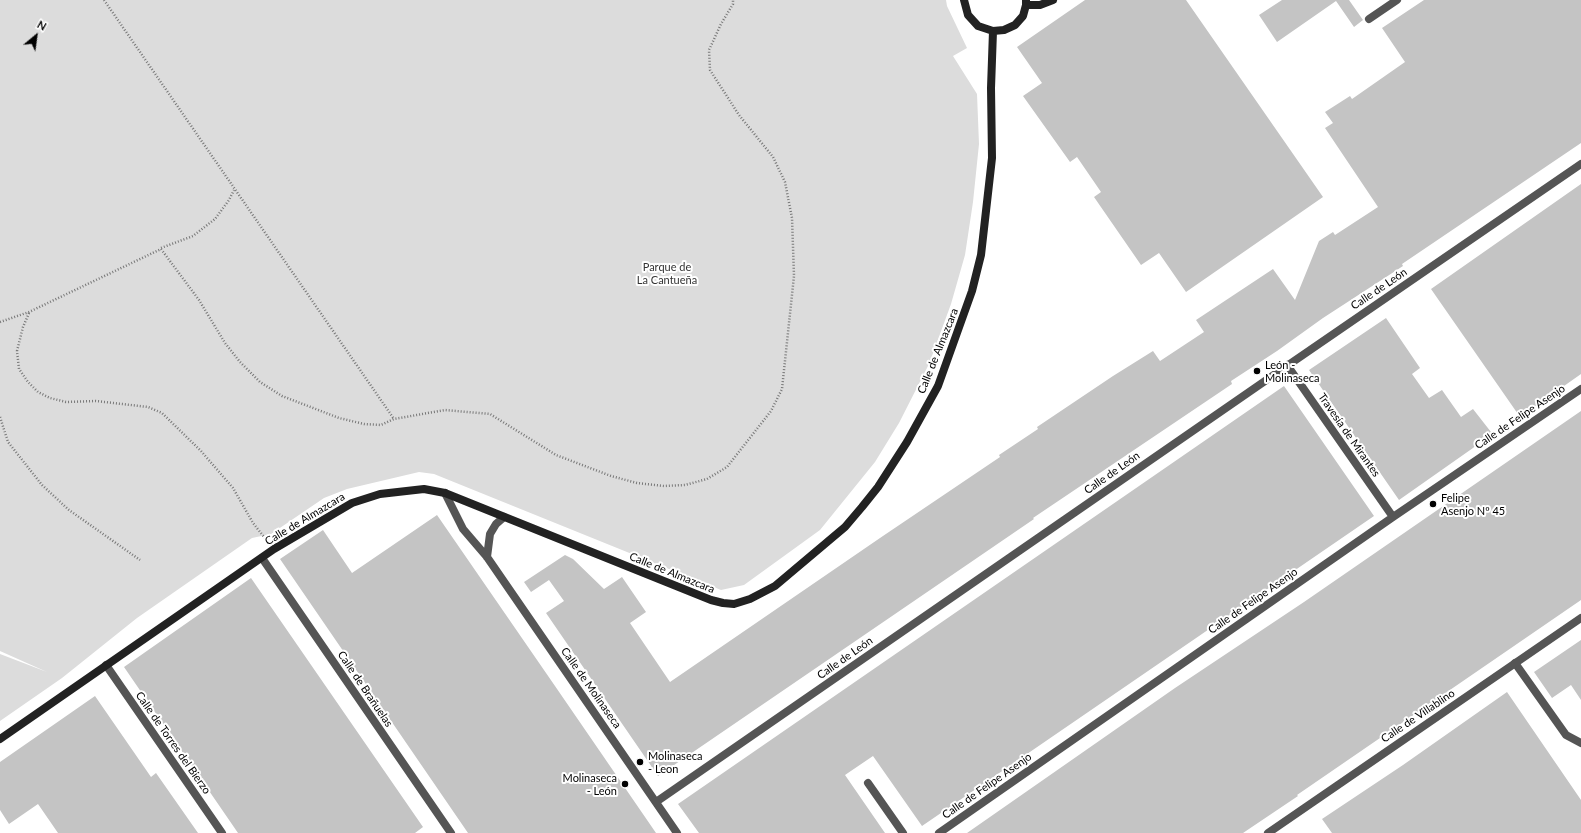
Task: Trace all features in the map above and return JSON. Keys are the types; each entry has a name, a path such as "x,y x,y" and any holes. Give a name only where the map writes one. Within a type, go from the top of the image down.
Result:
{"street":[{"path":"964,0 968,15 978,26 993,31 1004,30 1015,25 1023,16 1026,2 1040,5 1053,0"},
{"path":"1369,19 1397,0"},
{"name":"Calle de Almazcara","path":"0,739 274,549 352,503 380,494 424,489 445,493 723,604 734,604 750,599 774,586 845,527 878,487 907,442 938,386 972,291 981,255 992,158 991,88 993,31"},
{"name":"Calle de León","path":"656,802 1287,365 1581,164"},
{"name":"Travesía de Mirantes","path":"1287,365 1393,517"},
{"name":"Calle de Felipe Asenjo","path":"938,833 1393,517 1581,389"},
{"name":"Calle de Molinaseca","path":"445,493 463,529 487,556 677,833"},
{"path":"487,556 490,534 496,524 504,517"},
{"name":"Calle de Brañuelas","path":"262,558 451,833"},
{"name":"Calle de Villablino","path":"1268,833 1581,618"},
{"path":"1515,663 1566,735 1581,743"},
{"name":"Calle de Torres del Bierzo","path":"106,665 222,833"},
{"path":"868,783 903,833"}],"path":[{"path":"104,0 394,419"},
{"path":"161,248 199,300 240,362 260,382 282,396 339,418 364,424 381,425 394,419 445,410 490,414 556,455 611,476 637,483 664,486 685,485 707,480 727,467 742,449 771,411 782,389 794,276 792,218 785,182 773,157 735,109 710,70 709,50 721,24 733,4 733,0"},
{"path":"0,322 29,312 161,248 193,236 215,219 229,200 234,189"},
{"path":"29,312 23,327 17,351 19,369 28,382 38,392 50,398 66,402 96,401 148,407 162,413 201,451 232,488 253,522 274,549"},
{"path":"0,417 8,442 42,485 69,510 140,560"}],"green space":[{"name":"Parque de La Cantueña","path":"0,0 946,0 947,6 967,48 953,56 977,94 979,144 973,202 965,255 951,304 929,364 899,423 875,462 820,530 744,585 721,590 434,474 419,472 347,489 324,498 271,534 252,538 137,618 62,678 0,721 0,654 47,672 0,651"}],"building":[{"path":"1085,0 1186,0 1323,197 1186,292 1159,253 1141,265 1094,197 1101,192 1077,157 1070,162 1023,96 1042,83 1017,47"},
{"path":"1282,0 1349,0 1363,20 1354,27 1336,1 1277,42 1259,15"},
{"path":"1424,0 1581,0 1581,143 1402,264 1403,266 1323,318 1277,351 1231,381 1232,384 1033,518 1034,519 658,776 546,613 564,601 549,580 531,592 524,582 565,555 573,559 604,589 622,577 646,612 630,623 670,682 1000,457 999,455 1038,429 1037,427 1113,376 1153,351 1160,361 1204,332 1196,320 1273,269 1295,300 1319,241 1333,232 1335,235 1378,207 1325,128 1333,123 1325,112 1350,96 1352,99 1405,62 1382,28"},
{"path":"1581,184 1581,374 1520,417 1431,289"},
{"path":"1386,318 1420,368 1412,374 1429,398 1442,390 1461,417 1473,409 1491,432 1473,448 1399,500 1309,370"},
{"path":"1284,386 1374,516 922,826 873,756 845,775 885,833 699,833 678,804"},
{"path":"1581,411 1581,600 1297,795 1298,796 1243,833 967,833 1175,688 1304,602"},
{"path":"437,515 656,833 468,833 280,559 323,530 352,573"},
{"path":"251,578 423,827 415,833 238,833 124,667"},
{"path":"1581,640 1581,700 1571,685 1552,698 1534,672"},
{"path":"1507,692 1581,800 1581,833 1332,833 1322,819 1403,765"},
{"path":"95,696 151,777 156,773 198,833 58,833 38,804 9,824 0,810 0,762"}],"place":[{"name":"León - Molinaseca","path":"1257,371"},
{"name":"Felipe Asenjo Nº 45","path":"1433,504"},
{"name":"Molinaseca - Leon","path":"640,762"},
{"name":"Molinaseca - León","path":"625,784"}]}
